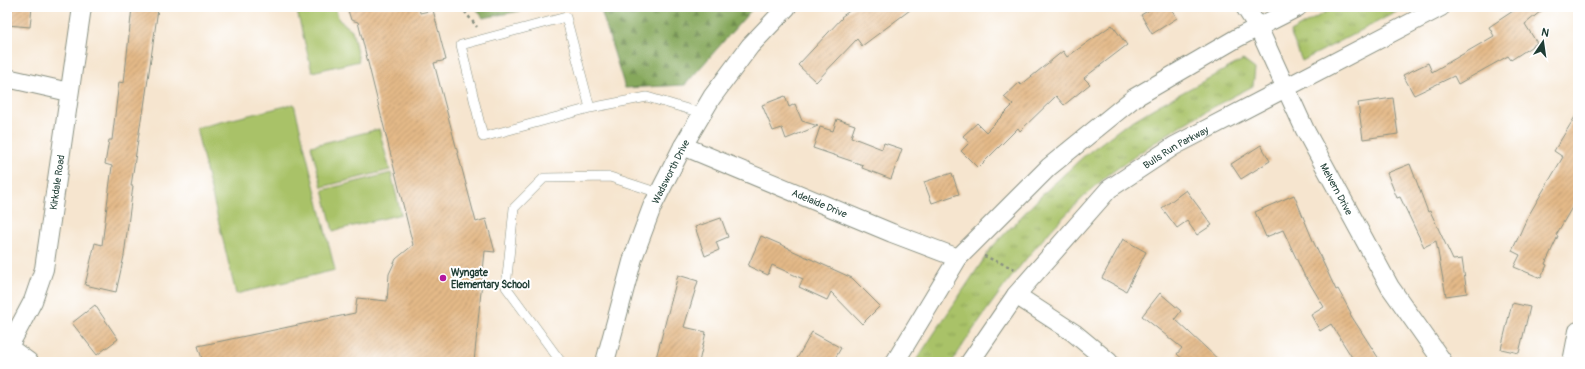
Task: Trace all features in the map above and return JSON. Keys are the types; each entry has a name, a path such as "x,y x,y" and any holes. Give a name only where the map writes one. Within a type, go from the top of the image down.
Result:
{"street":[{"name":"Kirkdale Road","path":"8,348 33,301 44,269 82,7"},
{"name":"Wadsworth Drive","path":"605,362 633,258 652,207 683,146 712,97 750,46 787,7"},
{"name":"Melvern Drive","path":"1245,7 1258,27 1305,130 1390,287 1443,362"},
{"path":"895,362 958,258 1049,167 1134,98 1258,27 1298,7"},
{"name":"Bulls Run Parkway","path":"970,362 1016,295 1109,189 1174,146 1441,7"},
{"path":"7,78 69,92"},
{"name":"Adelaide Drive","path":"683,146 892,233 958,258"},
{"path":"1016,295 1074,333 1109,362"},
{"path":"1572,362 1578,331"},
{"path":"8,348 29,362"}],"lane":[{"path":"590,108 566,17 461,45 483,137 590,108 647,97 702,113"},
{"path":"561,362 506,287 514,208 544,178 610,177 659,193"}],"path":[{"path":"461,7 486,38"},
{"path":"982,255 1016,270"}],"green space":[{"path":"296,7 335,7 339,20 352,30 359,61 312,72"},
{"path":"475,7 541,7 483,18"},
{"path":"600,7 754,7 685,85 625,88"},
{"path":"1335,7 1406,7 1302,61 1290,32"},
{"path":"1243,60 1255,69 1253,86 1175,129 1112,172 1084,197 1062,218 1022,264 968,337 952,362 915,362 992,247 1043,194 1084,156 1124,126 1159,105"},
{"path":"294,104 335,270 236,294 196,128"},
{"path":"379,129 390,170 322,187 311,146"},
{"path":"391,173 401,214 333,231 323,190"}],"building":[{"path":"7,7 32,7 30,27 7,25"},
{"path":"132,7 158,9 131,186 133,186 124,256 116,292 85,285 95,243 102,245 112,166 105,164 109,140 112,140 119,82 124,83"},
{"path":"347,7 419,7 420,13 433,10 446,60 434,63 476,222 486,219 495,252 485,251 474,362 203,362 198,346 355,313 357,298 387,301 389,274 396,259 413,245 358,22 351,20"},
{"path":"855,7 914,7 862,46 857,39 816,82 798,65 842,18 841,17"},
{"path":"1154,7 1170,7 1177,18 1152,34 1141,15"},
{"path":"1519,7 1546,7 1525,24 1537,43 1511,60 1508,56 1458,84 1454,76 1414,95 1403,75 1428,63 1432,72 1494,36 1489,27"},
{"path":"1112,25 1127,45 1084,78 1090,84 1064,105 1056,96 1020,131 1018,128 978,168 961,151 969,143 963,136 977,123 986,132 1013,105 1004,97 1019,83 1021,85 1063,51 1067,57"},
{"path":"785,96 789,107 795,104 802,121 818,126 786,139 782,128 773,131 762,105"},
{"path":"1393,98 1398,134 1363,139 1358,103"},
{"path":"1578,112 1578,197 1556,235 1558,236 1545,264 1547,265 1541,278 1514,267 1520,255 1512,251 1527,218 1563,157 1554,151"},
{"path":"837,119 855,125 851,137 882,149 884,143 902,149 891,179 862,168 863,165 813,148 820,127 833,131"},
{"path":"1261,145 1270,161 1241,179 1231,164"},
{"path":"1410,164 1428,212 1430,211 1453,260 1462,259 1467,293 1446,296 1436,241 1424,247 1400,197 1397,198 1387,173"},
{"path":"952,173 959,194 932,203 924,182"},
{"path":"1186,190 1212,225 1197,235 1187,221 1177,228 1162,208"},
{"path":"1294,195 1336,290 1338,289 1351,313 1350,314 1381,362 1355,362 1331,324 1320,331 1311,315 1324,307 1305,277 1283,230 1266,237 1255,212"},
{"path":"721,218 728,237 716,242 719,250 705,256 695,227"},
{"path":"761,236 852,278 880,306 862,324 831,292 827,300 799,287 803,279 772,265 768,275 748,266"},
{"path":"1123,239 1146,252 1126,291 1102,278"},
{"path":"678,275 698,281 684,327 706,332 699,362 674,362 656,358"},
{"path":"1160,293 1181,311 1175,319 1221,362 1186,362 1177,354 1182,348 1142,316"},
{"path":"1512,303 1530,307 1519,353 1501,349"},
{"path":"95,305 118,339 97,355 72,323"},
{"path":"812,332 841,348 833,362 795,362"}],"place":[{"name":"Wyngate Elementary School","path":"443,278"}]}
